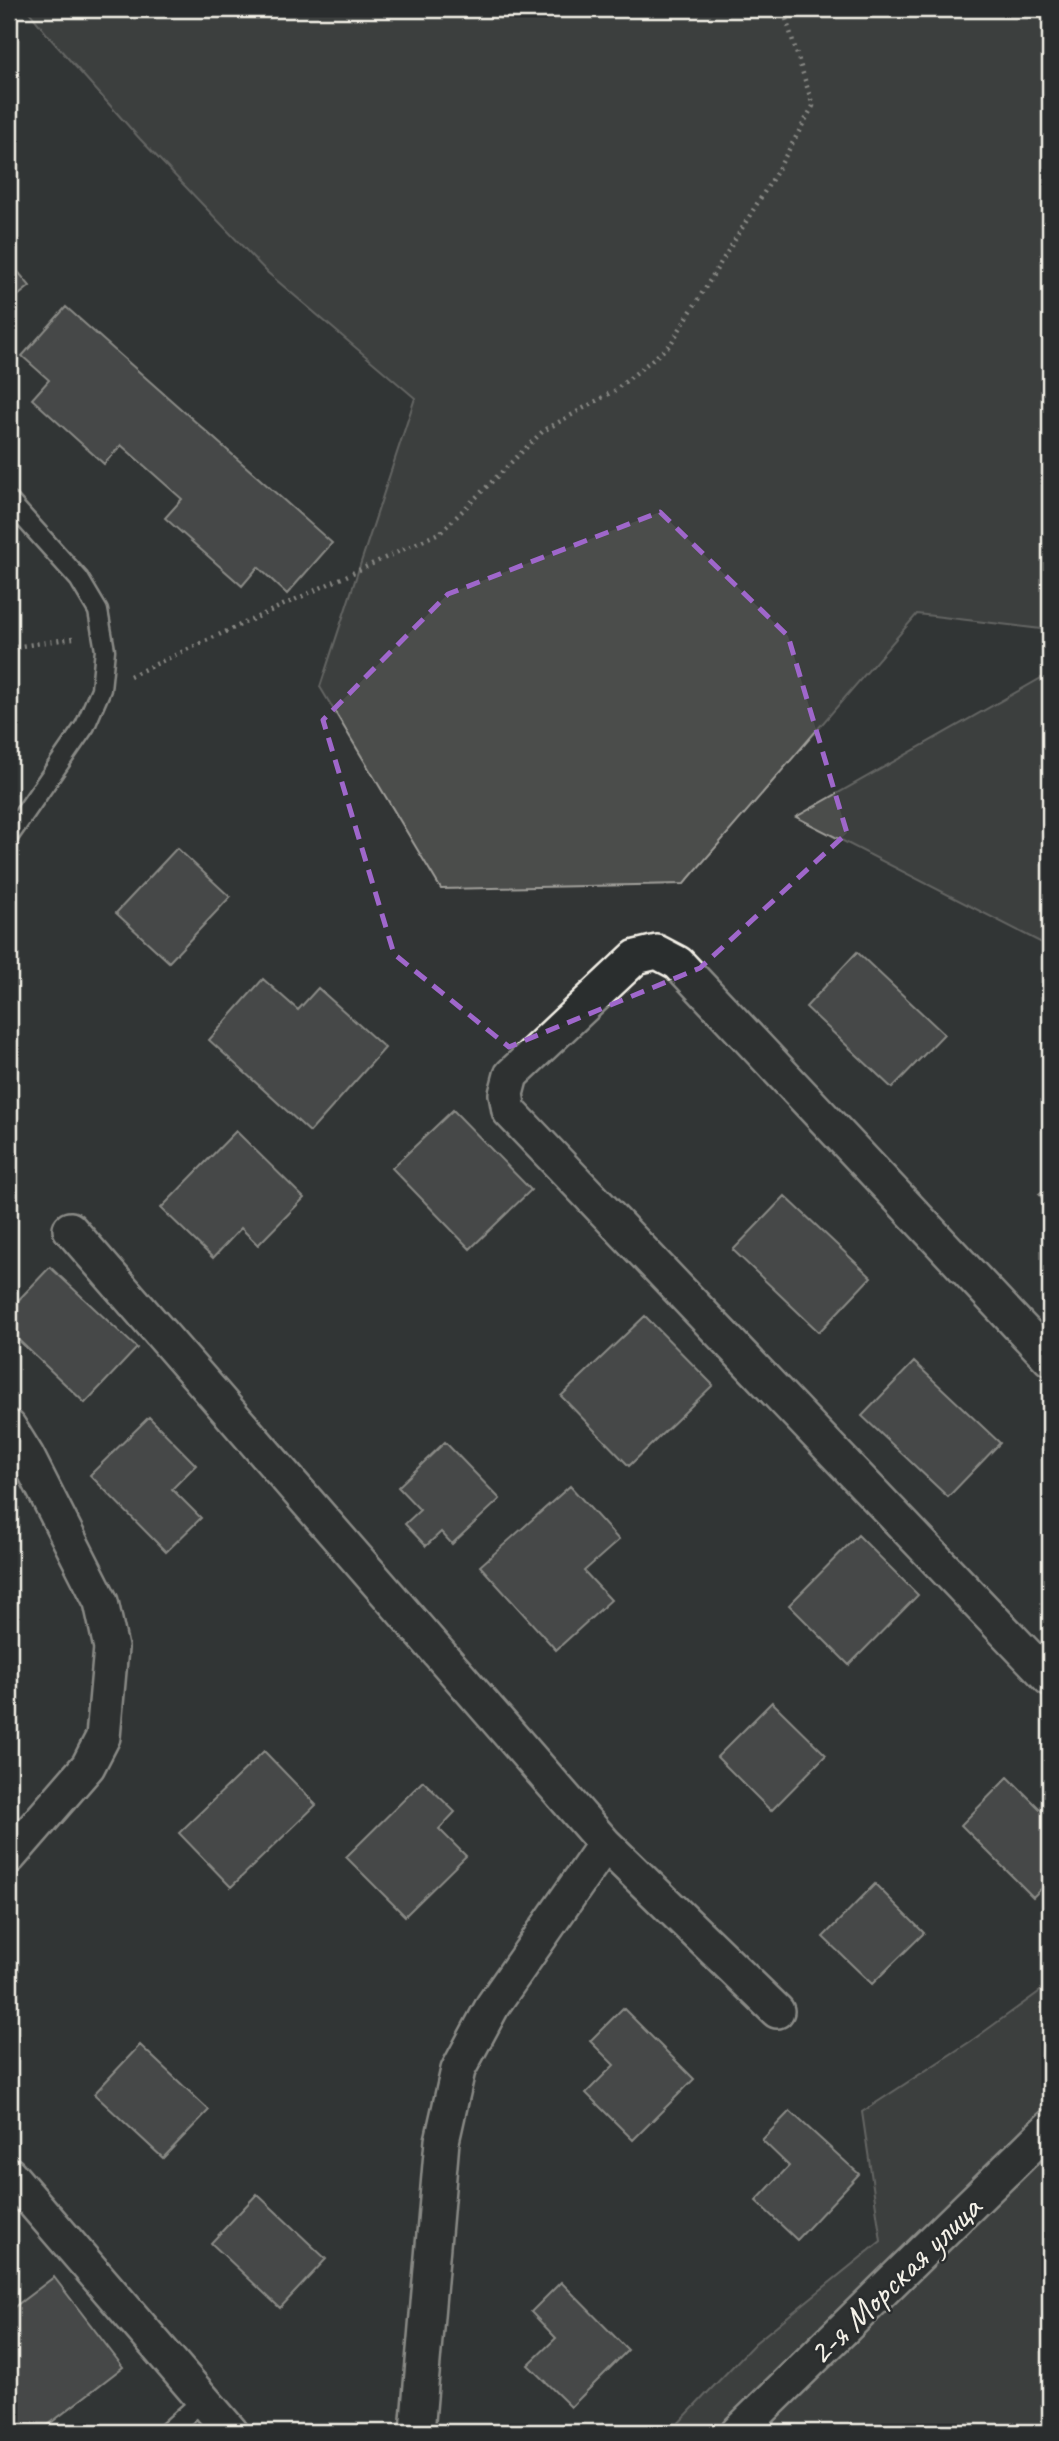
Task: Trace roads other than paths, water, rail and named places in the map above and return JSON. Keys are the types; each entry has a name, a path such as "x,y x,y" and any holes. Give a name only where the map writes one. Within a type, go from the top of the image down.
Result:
{"street":[{"path":"1050,1359 678,963 657,953 636,957 511,1075 506,1094 509,1111 1050,1679"},
{"path":"70,1229 605,1844 777,2011"},
{"path":"9,1427 27,1456 101,1602 111,1648 103,1737 88,1766 9,1857"},
{"path":"416,2432 442,2141 457,2070 493,2005 605,1844"},
{"name":"2-я Морская улица","path":"738,2432 1050,2127"},
{"path":"9,2174 231,2432"}],"lane":[{"path":"9,501 79,579 97,611 105,650 101,689 85,726 9,836"},
{"path":"167,2432 203,2400"}]}
